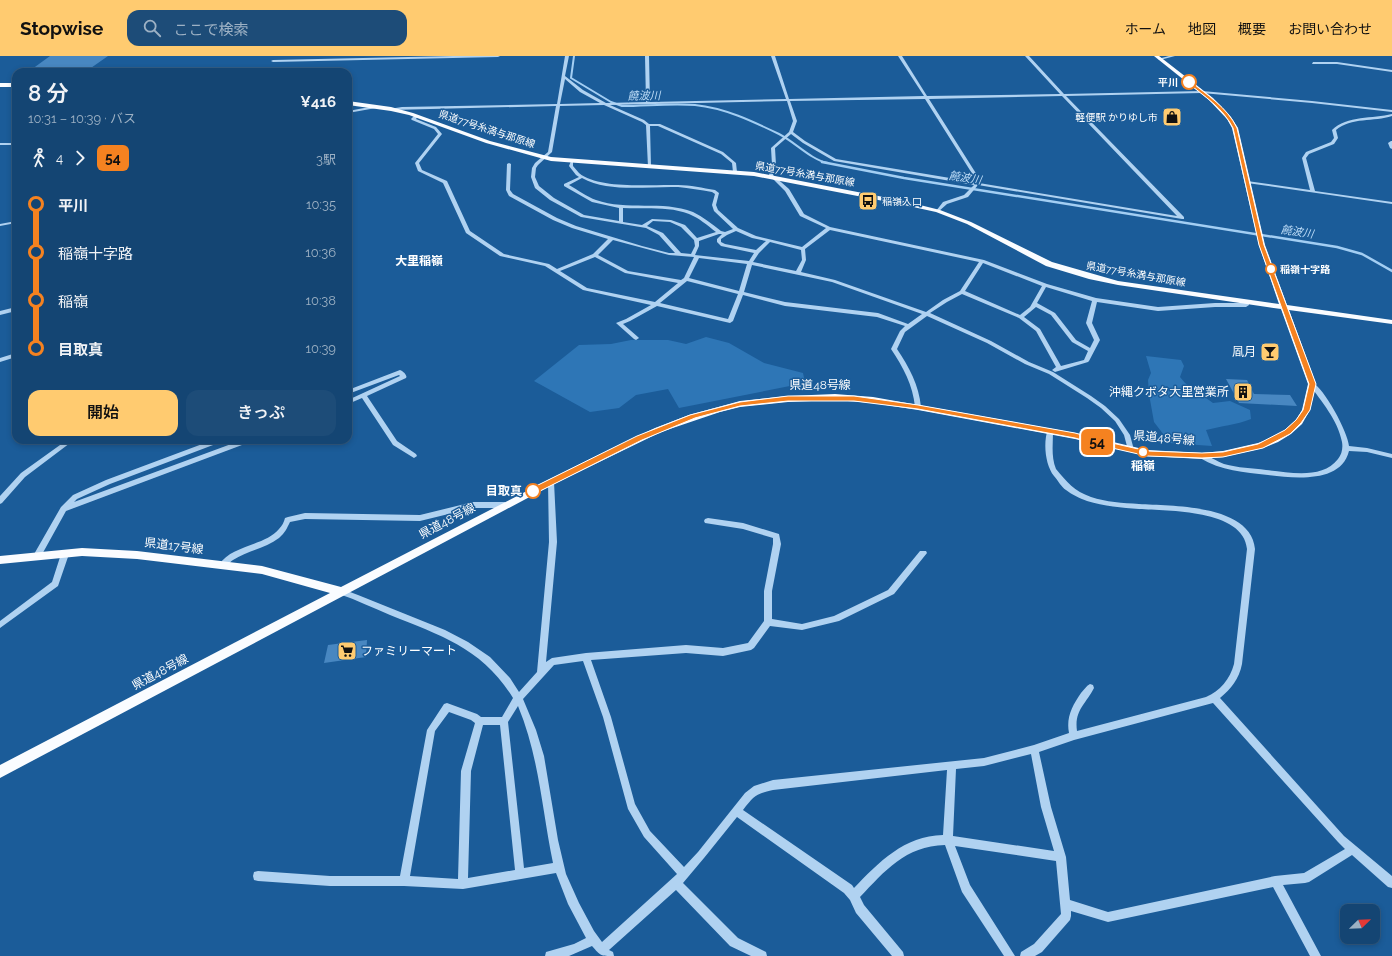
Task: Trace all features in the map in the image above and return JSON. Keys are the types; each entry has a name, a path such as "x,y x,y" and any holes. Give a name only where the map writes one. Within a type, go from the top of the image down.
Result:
{"main road":[{"path":"1158,58 1221,108 1231,121 1237,135 1262,245 1312,384"},
{"path":"0,85 12,85"},
{"name":"県道77号糸満与那原線","path":"352,104 391,109 416,116 488,142 544,158 572,162 735,172 772,177 904,203 938,211 969,223 1033,257 1067,271 1118,283 1392,322"},
{"name":"県道48号線","path":"0,772 551,482 658,430 692,417 740,404 788,399 835,398 873,400 1050,431 1147,453 1202,456 1223,454 1260,446 1288,432 1299,422 1306,410 1312,384"},
{"name":"県道17号線","path":"0,560 88,552 137,555 262,570 342,592"}],"street":[{"path":"273,61 498,56"},
{"path":"567,56 550,152 536,164 534,168 533,177 537,187 552,199 583,216 643,226 661,234 680,254"},
{"path":"647,56 648,102"},
{"path":"773,56 789,100 795,122 791,132 773,148 774,165 771,175 787,190 802,215 829,228 982,261 1045,286 1095,300 1158,309 1215,305 1246,305 1246,301"},
{"path":"900,56 975,175 978,184"},
{"path":"791,132 804,142 835,160 1182,218 1027,56"},
{"path":"1158,58 1174,56"},
{"path":"1313,63 1337,63 1392,71"},
{"path":"564,77 570,84 604,104 643,121 648,125 659,125 722,152 734,163 735,172"},
{"path":"391,109 648,102 1202,92 1392,111"},
{"path":"352,111 375,107"},
{"path":"1313,191 1304,158 1307,153 1333,143 1336,138 1334,130 1337,126 1356,120 1374,120 1392,115"},
{"path":"416,116 413,119 435,128 440,134 417,163 420,171 445,182 468,232 502,255 547,265 586,290 730,321 741,294 750,263 757,252 769,241"},
{"path":"648,125 649,166"},
{"path":"1392,142 1390,143 1392,148"},
{"path":"0,144 12,144"},
{"path":"572,162 571,166 573,172 582,177 610,186 675,186 713,191 716,193 714,205 716,211 736,229 754,237 803,249"},
{"path":"509,164 508,190 511,195 555,219 574,227 669,254 680,254 750,263 833,281 927,314 989,342 1027,363 1051,373 1090,397 1110,413 1127,435 1131,450"},
{"path":"582,177 566,185 594,201 621,207 676,210 690,214 719,232 725,234"},
{"path":"1247,182 1392,203"},
{"path":"938,211 945,203 966,196 978,184"},
{"path":"621,207 621,222"},
{"path":"636,338 619,323 628,320 656,304 684,280 697,246 696,240 683,226 671,221 652,220 643,226"},
{"path":"0,225 12,223"},
{"path":"803,249 829,228"},
{"path":"736,229 725,234 719,239 719,242 757,252"},
{"path":"696,240 719,232"},
{"path":"556,271 595,255 612,238"},
{"path":"798,273 804,260 803,249"},
{"path":"595,255 628,272 684,280 785,304 878,315 909,326"},
{"path":"918,407 918,402 909,374 894,349 903,331 945,301 962,292 982,261"},
{"path":"1021,317 1033,308 1045,286"},
{"path":"962,292 1021,317 1038,330 1058,368"},
{"path":"1051,373 1058,368 1086,361 1097,340 1089,323 1095,300"},
{"path":"1034,304 1053,314 1074,341 1092,351"},
{"path":"0,313 12,310"},
{"path":"0,360 12,356"},
{"path":"352,390 400,372 404,377 352,400"},
{"path":"1202,456 1221,466 1258,472 1301,475 1320,473 1334,467 1342,458 1346,448 1334,416 1326,400 1312,384"},
{"path":"364,395 395,443 414,456"},
{"path":"342,592 453,636 474,649 502,674 519,697 530,720 540,762 559,867 573,904 593,940 605,953 676,883 701,855 748,796 757,789 765,786 906,769 984,762 1034,749 1074,736 1208,701 1229,687 1236,674 1238,664 1251,549 1247,536 1232,522 1221,516 1208,512 1107,504 1082,496 1062,482 1052,469 1050,462 1050,431"},
{"path":"0,501 23,475 66,444"},
{"path":"37,556 64,509 75,497 108,482 208,444"},
{"path":"64,509 237,444"},
{"path":"1346,448 1367,450 1392,456"},
{"path":"541,674 553,542 551,482"},
{"path":"223,565 229,558 275,537 282,531 288,520 296,517 420,518 473,505 506,506"},
{"path":"520,874 504,721 519,697 552,662 586,656 686,649 722,652 751,646 768,622 768,591 777,544 776,536 758,528 708,521"},
{"path":"768,622 802,627 836,619 891,592 923,553"},
{"path":"0,625 55,584 64,554"},
{"path":"586,656 607,717 631,806 647,834 684,874"},
{"path":"1074,736 1071,724 1075,711 1090,688"},
{"path":"1214,698 1341,839 1392,883"},
{"path":"404,881 431,730 447,707 474,716 480,721 504,721"},
{"path":"463,884 466,771 480,721"},
{"path":"1025,956 1038,948 1066,916 1061,857 1046,807 1034,749"},
{"path":"952,766 948,840 966,888 1010,956"},
{"path":"736,811 848,889 854,896 860,909 899,956"},
{"path":"854,896 887,861 919,845 938,839 1061,857"},
{"path":"1065,904 1108,917 1275,881 1305,878 1353,849"},
{"path":"258,876 330,881 404,881 463,884 559,867"},
{"path":"1275,881 1316,956"},
{"path":"676,883 734,942 762,956"},
{"path":"550,956 574,949 593,940"}],"shaded area":[{"path":"706,337 729,343 764,363 803,373 805,383 679,408 668,389 636,395 619,408 590,412 534,381 579,345 611,344 631,340 668,340 686,344"},
{"path":"1146,356 1181,360 1184,366 1180,377 1185,383 1213,403 1230,401 1250,410 1251,419 1206,430 1212,446 1170,443 1154,422 1148,380 1151,373"}],"building":[{"path":"50,56 108,56 91,68 34,68"},
{"path":"1226,379 1247,380 1254,394 1290,395 1297,406 1239,403"},
{"name":"ファミリーマート","path":"367,640 366,657 324,663 328,645"}],"waterway":[{"name":"饒波川","path":"574,56 571,78 611,102 622,106 686,104 728,112 785,137 809,155 828,163"},
{"name":"饒波川","path":"822,162 904,178 1337,247 1362,254 1392,271"}],"bus line":[{"name":"54","path":"533,491 639,438 692,417 740,404 788,399 854,398 873,400 1075,436 1112,446 1147,453 1202,456 1223,454 1260,446 1275,440 1288,432 1299,422 1306,410 1312,384 1291,322 1262,245 1235,128 1216,103 1189,82"}],"place":[{"name":"平川","path":"1189,82"},
{"name":"軽便駅 かりゆし市","path":"1172,117"},
{"name":"稲嶺入口","path":"868,201"},
{"name":"稲嶺十字路","path":"1271,269"},
{"name":"凮月","path":"1270,352"},
{"name":"沖縄クボタ大里営業所","path":"1243,392"},
{"name":"稲嶺","path":"1143,452"},
{"name":"目取真","path":"533,491"},
{"name":"ファミリーマート","path":"347,651"}],"district":[{"name":"大里稲嶺","path":"419,261"}]}
